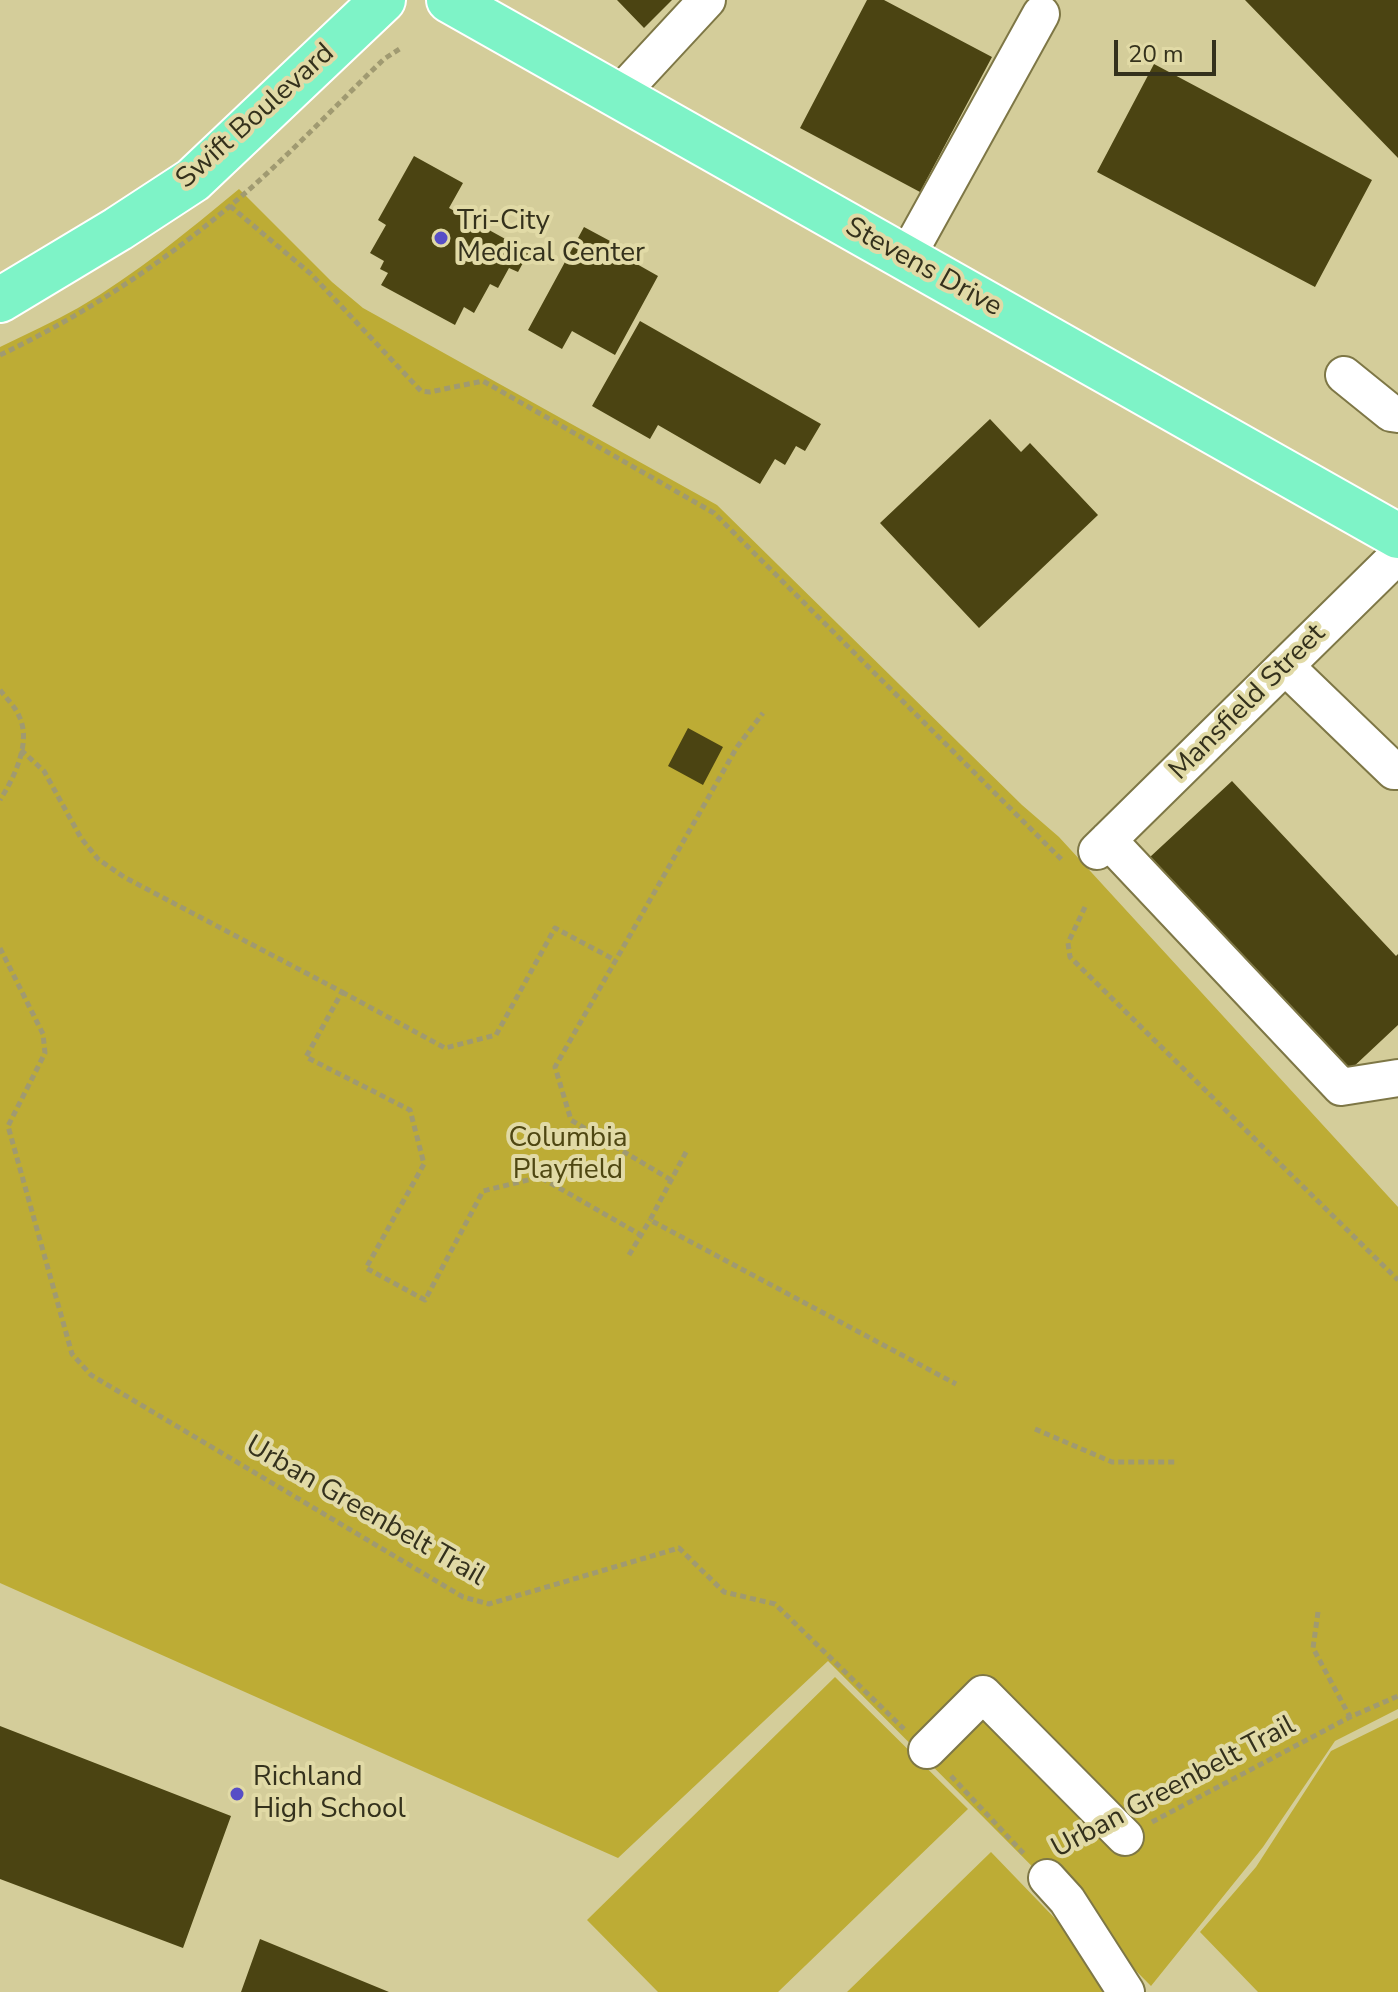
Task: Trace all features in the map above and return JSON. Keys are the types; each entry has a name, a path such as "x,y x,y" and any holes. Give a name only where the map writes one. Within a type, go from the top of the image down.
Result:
{"main road":[{"name":"Swift Boulevard","path":"0,300 193,180 383,0"},
{"name":"Stevens Drive","path":"449,0 1398,536"}],"street":[{"path":"618,96 707,0"},
{"path":"906,258 1041,14"},
{"path":"1344,375 1391,413 1398,414"},
{"name":"Mansfield Street","path":"1090,851 1398,555"},
{"path":"1285,666 1394,771 1398,771"},
{"path":"1090,851 1341,1087 1398,1078"},
{"path":"927,1750 983,1694 1125,1837"},
{"path":"1047,1878 1067,1900 1126,1992"}],"path":[{"path":"230,206 311,274 421,391 430,392 483,381 714,513 1090,851"},
{"path":"0,690 19,715 23,731 21,750 9,785 0,800"},
{"path":"671,1180 571,1120 555,1067 737,747 763,713"},
{"path":"21,750 44,771 81,838 98,859 124,877 445,1048 496,1035 555,928 615,960"},
{"path":"1085,907 1068,943 1070,957 1398,1280"},
{"name":"Urban Greenbelt Trail","path":"0,948 43,1034 45,1053 8,1126 72,1354 91,1375 463,1597 489,1604 679,1548 724,1592 775,1604 927,1750 1047,1878"},
{"path":"342,992 306,1057 410,1110 424,1164 366,1268 425,1300 483,1191 540,1177 641,1235"},
{"path":"629,1255 686,1152"},
{"path":"650,1220 956,1384"},
{"path":"1035,1429 1112,1462 1175,1462"},
{"path":"1318,1612 1313,1648 1350,1717"},
{"name":"Urban Greenbelt Trail","path":"1125,1837 1350,1717 1398,1696"}],"green space":[{"name":"Columbia Playfield","path":"239,189 332,282 363,308 717,505 1022,805 1059,837 1398,1207 1398,1709 1335,1741 1263,1847 1151,1986 828,1661 618,1858 0,1583 0,347 78,308 120,281"},
{"path":"835,1677 968,1809 778,1992 658,1992 587,1920"},
{"path":"1398,1718 1398,1992 1258,1992 1200,1932 1256,1867 1331,1751"},
{"path":"991,1852 1120,1986 1114,1992 847,1992"}],"building":[{"path":"617,0 672,0 644,28"},
{"path":"867,0 884,0 992,57 920,192 800,128"},
{"path":"1245,0 1398,0 1398,158"},
{"path":"1154,64 1372,180 1315,287 1097,172"},
{"name":"Tri-City Medical Center","path":"414,156 463,183 449,208 529,252 518,272 509,268 498,288 490,284 474,313 464,307 455,325 381,285 388,273 380,269 384,261 370,253 386,225 378,220"},
{"path":"584,227 638,256 635,263 658,276 615,355 572,331 562,349 528,330"},
{"path":"640,321 821,424 805,451 796,446 785,465 775,459 760,484 658,425 650,439 592,406"},
{"path":"990,419 1021,452 1030,443 1098,515 979,628 880,523"},
{"path":"688,728 723,747 703,785 668,766"},
{"path":"1232,781 1396,956 1398,954 1398,1025 1350,1070 1150,857"},
{"path":"0,1726 231,1816 183,1948 0,1879"},
{"path":"260,1939 389,1992 241,1992"}],"place":[{"name":"Tri-City Medical Center","path":"441,238"},
{"name":"Richland High School","path":"237,1794"}]}
